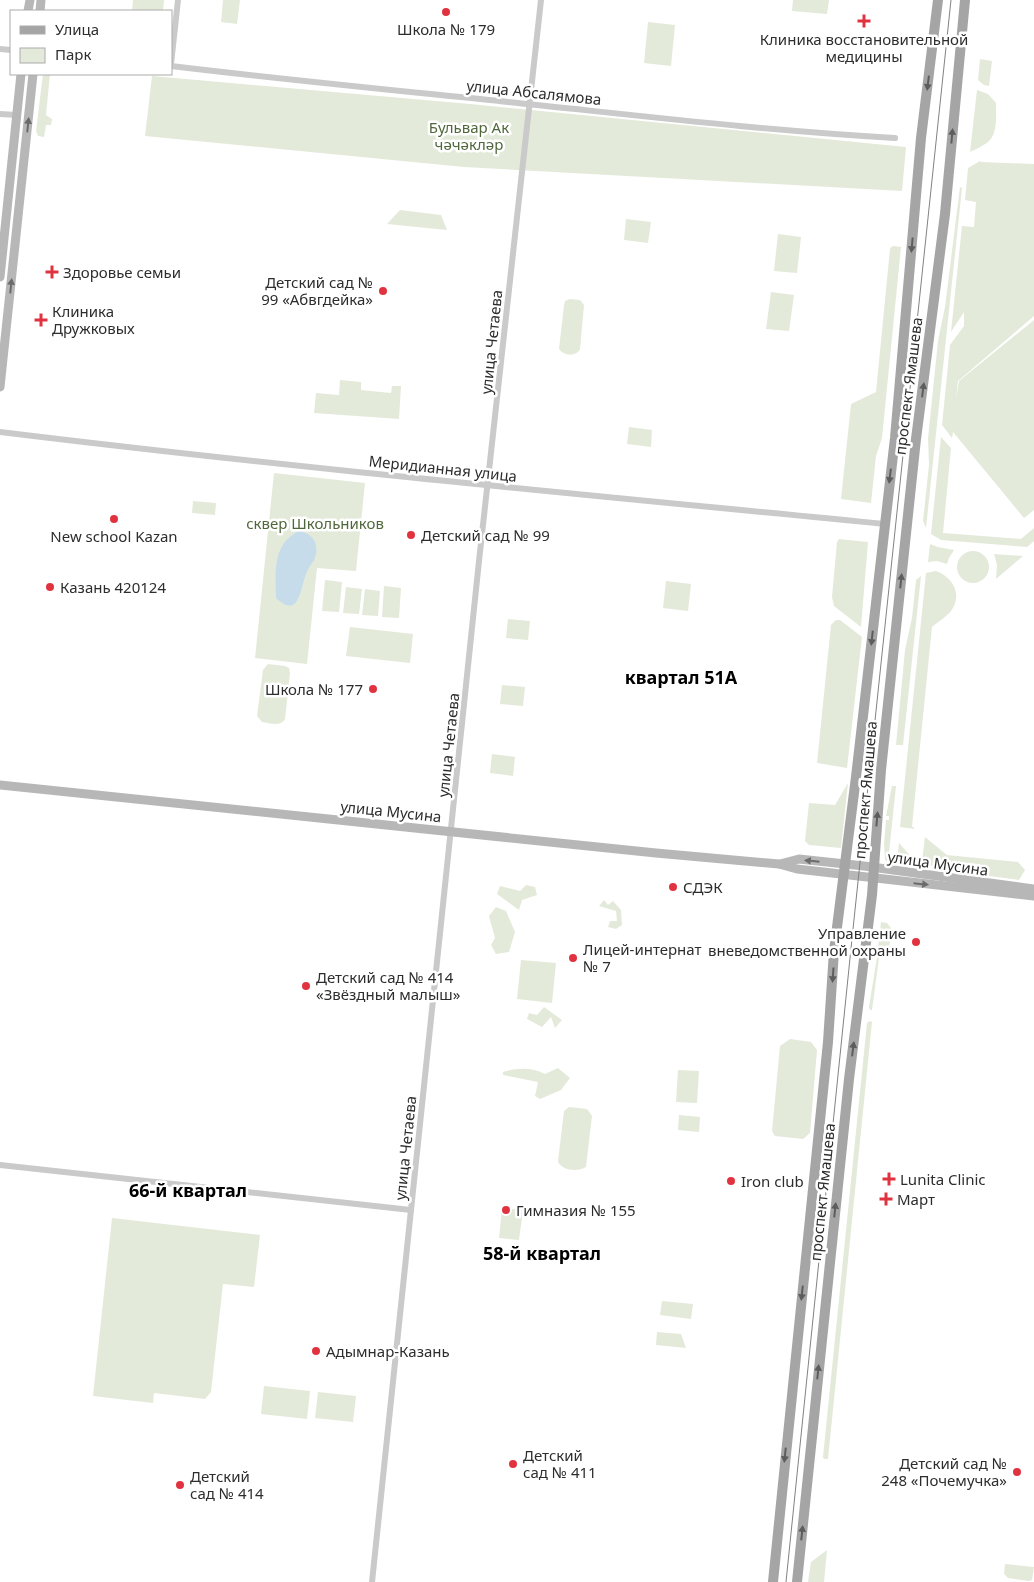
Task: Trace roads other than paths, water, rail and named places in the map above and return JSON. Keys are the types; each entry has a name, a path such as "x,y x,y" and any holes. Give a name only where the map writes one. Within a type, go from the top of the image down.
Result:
{"main road":[{"name":"проспект Ямашева","path":"773,1582 827,1052 834,952 895,438 921,138 938,0"},
{"name":"проспект Ямашева","path":"797,1582 849,1079 863,971 881,770 916,438 946,214 965,0"}],"street":[{"path":"172,56 178,0"},
{"name":"улица Четаева","path":"372,1582 541,0"},
{"name":"улица Абсалямова","path":"172,65 724,124 862,137 894,138"},
{"path":"0,277 21,75"},
{"path":"0,387 33,75"},
{"path":"0,114 17,115"},
{"name":"Меридианная улица","path":"0,432 94,444 884,524"},
{"name":"улица Мусина","path":"0,785 711,859 780,864 799,859 845,869 1034,896"},
{"name":"улица Мусина","path":"873,873 1034,889"},
{"path":"0,1165 411,1210"}],"water":[{"path":"299,531 312,537 317,550 297,601 294,605 289,606 276,598 277,560 284,544"}],"tram line":[{"path":"786,1582 951,0"}],"place":[{"name":"Школа № 179","path":"446,12"},
{"name":"Клиника восстановительной медицины","path":"864,21"},
{"name":"Здоровье семьи","path":"52,272"},
{"name":"Детский сад № 99 «Абвгдейка»","path":"383,291"},
{"name":"Клиника Дружковых","path":"41,320"},
{"name":"New school Kazan","path":"114,519"},
{"name":"Детский сад № 99","path":"411,535"},
{"name":"Казань 420124","path":"50,587"},
{"name":"Школа № 177","path":"373,689"},
{"name":"СДЭК","path":"673,887"},
{"name":"Управление вневедомственной охраны","path":"916,942"},
{"name":"Лицей-интернат № 7","path":"573,958"},
{"name":"Детский сад № 414 «Звёздный малыш»","path":"306,986"},
{"name":"Lunita Clinic","path":"889,1179"},
{"name":"Iron club","path":"731,1181"},
{"name":"Март","path":"886,1199"},
{"name":"Гимназия № 155","path":"506,1210"},
{"name":"Адымнар-Казань","path":"316,1351"},
{"name":"Детский сад № 411","path":"513,1464"},
{"name":"Детский сад № 248 «Почемучка»","path":"1017,1472"},
{"name":"Детский сад № 414","path":"180,1485"}],"district":[{"name":"квартал 51А","path":"681,677"},
{"name":"66-й квартал","path":"188,1190"},
{"name":"58-й квартал","path":"542,1253"}],"park label":[{"name":"Бульвар Ак чәчәкләр","path":"469,136"},
{"name":"сквер Школьников","path":"315,523"}]}
